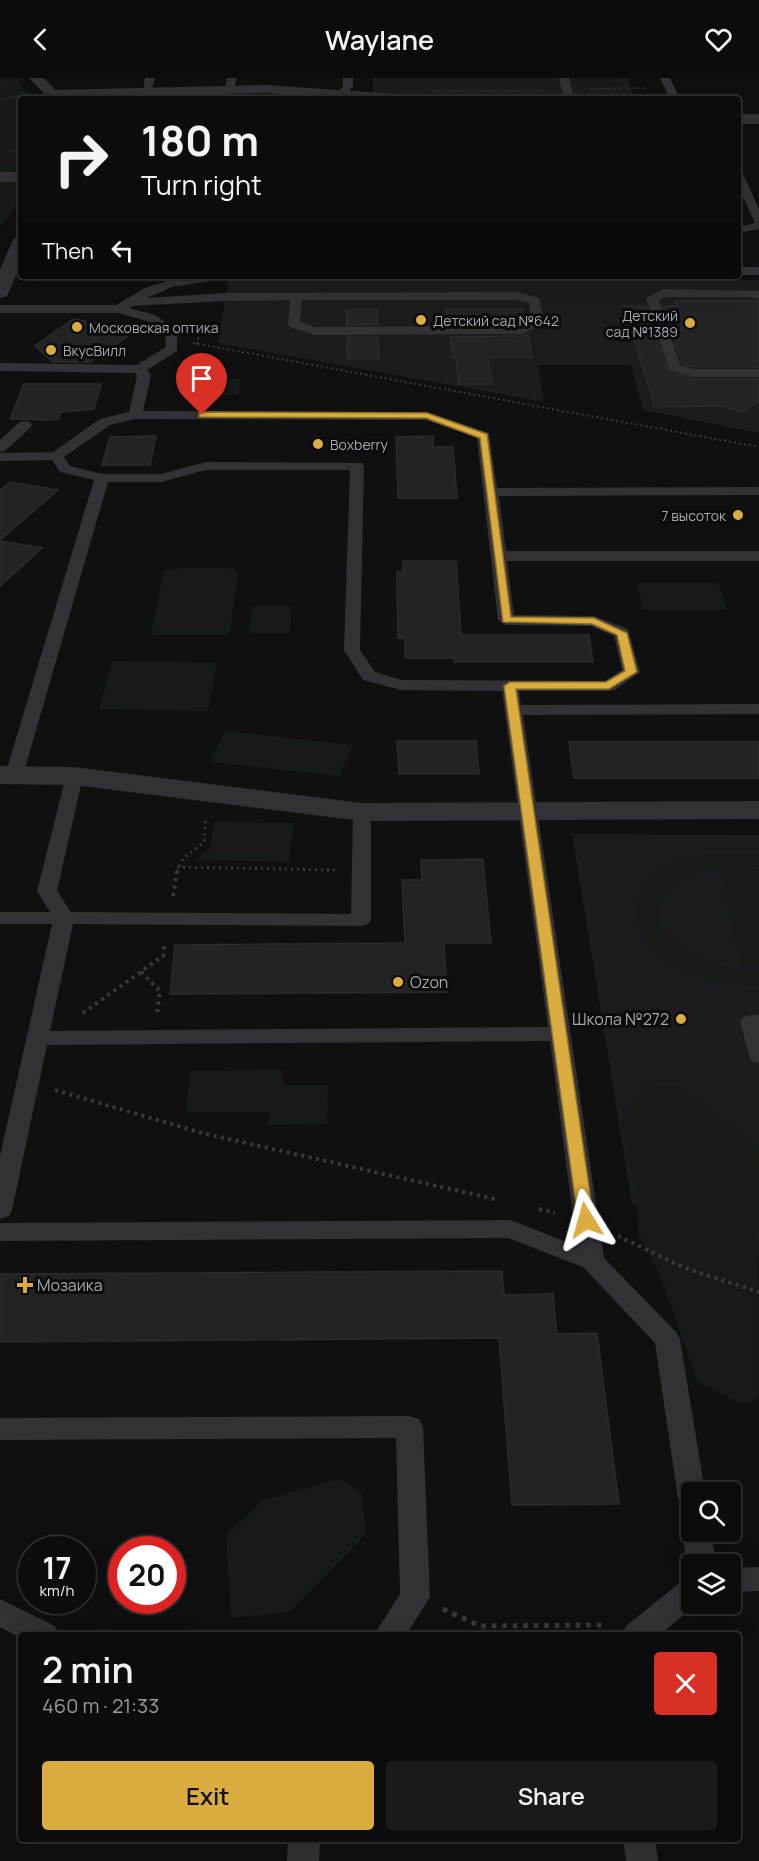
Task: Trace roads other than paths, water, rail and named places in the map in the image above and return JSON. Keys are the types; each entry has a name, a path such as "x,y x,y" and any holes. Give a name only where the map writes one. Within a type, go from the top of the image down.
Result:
{"street":[{"path":"36,78 56,96 149,85 231,84 364,96"},
{"path":"741,119 759,119"},
{"path":"0,177 18,177"},
{"path":"0,292 18,249"},
{"path":"7,775 74,776 362,812 759,810"}],"lane":[{"path":"341,94 348,87 348,78"},
{"path":"564,78 568,95"},
{"path":"665,78 674,96"},
{"path":"743,198 759,221"},
{"path":"741,230 759,226"},
{"path":"741,271 759,271"},
{"path":"150,291 152,279"},
{"path":"125,306 150,291 170,284 199,279"},
{"path":"759,295 753,293 664,293 652,298 674,367 692,373 759,373"},
{"path":"0,309 125,306 205,297 518,296 535,301 539,323 522,330 314,331 294,324 296,297"},
{"path":"0,367 140,369 172,348 171,330 152,318 125,306"},
{"path":"135,415 144,376 140,369"},
{"path":"0,457 56,456 105,422 135,415 427,416 484,436 506,620 594,621 622,633 631,672 609,686 401,685 369,676 352,650 357,466 206,466 161,478 102,478 65,469 56,456"},
{"path":"0,448 25,425"},
{"path":"7,775 102,478"},
{"path":"491,492 759,491"},
{"path":"498,556 759,556"},
{"path":"510,686 526,811 592,1261"},
{"path":"514,710 759,709"},
{"path":"0,1210 64,918 47,891 74,776"},
{"path":"0,918 361,920 362,812"},
{"path":"759,1022 751,1022 759,1056"},
{"path":"36,1038 558,1034"},
{"path":"0,1233 510,1229 592,1261 667,1339 689,1482"},
{"path":"0,1429 409,1427 415,1597 391,1632"},
{"path":"741,1580 759,1580"},
{"path":"642,1632 681,1599"},
{"path":"1,1619 37,1632"},
{"path":"303,1861 304,1842"},
{"path":"639,1842 642,1861"}],"place":[{"name":"Детский сад №642","path":"421,320"},
{"name":"Детский сад №1389","path":"690,323"},
{"name":"Московская оптика","path":"77,327"},
{"name":"ВкусВилл","path":"51,350"},
{"name":"Boxberry","path":"318,444"},
{"name":"7 высоток","path":"738,515"},
{"name":"Ozon","path":"398,982"},
{"name":"Школа №272","path":"681,1019"},
{"name":"Мозаика","path":"25,1285"}]}
